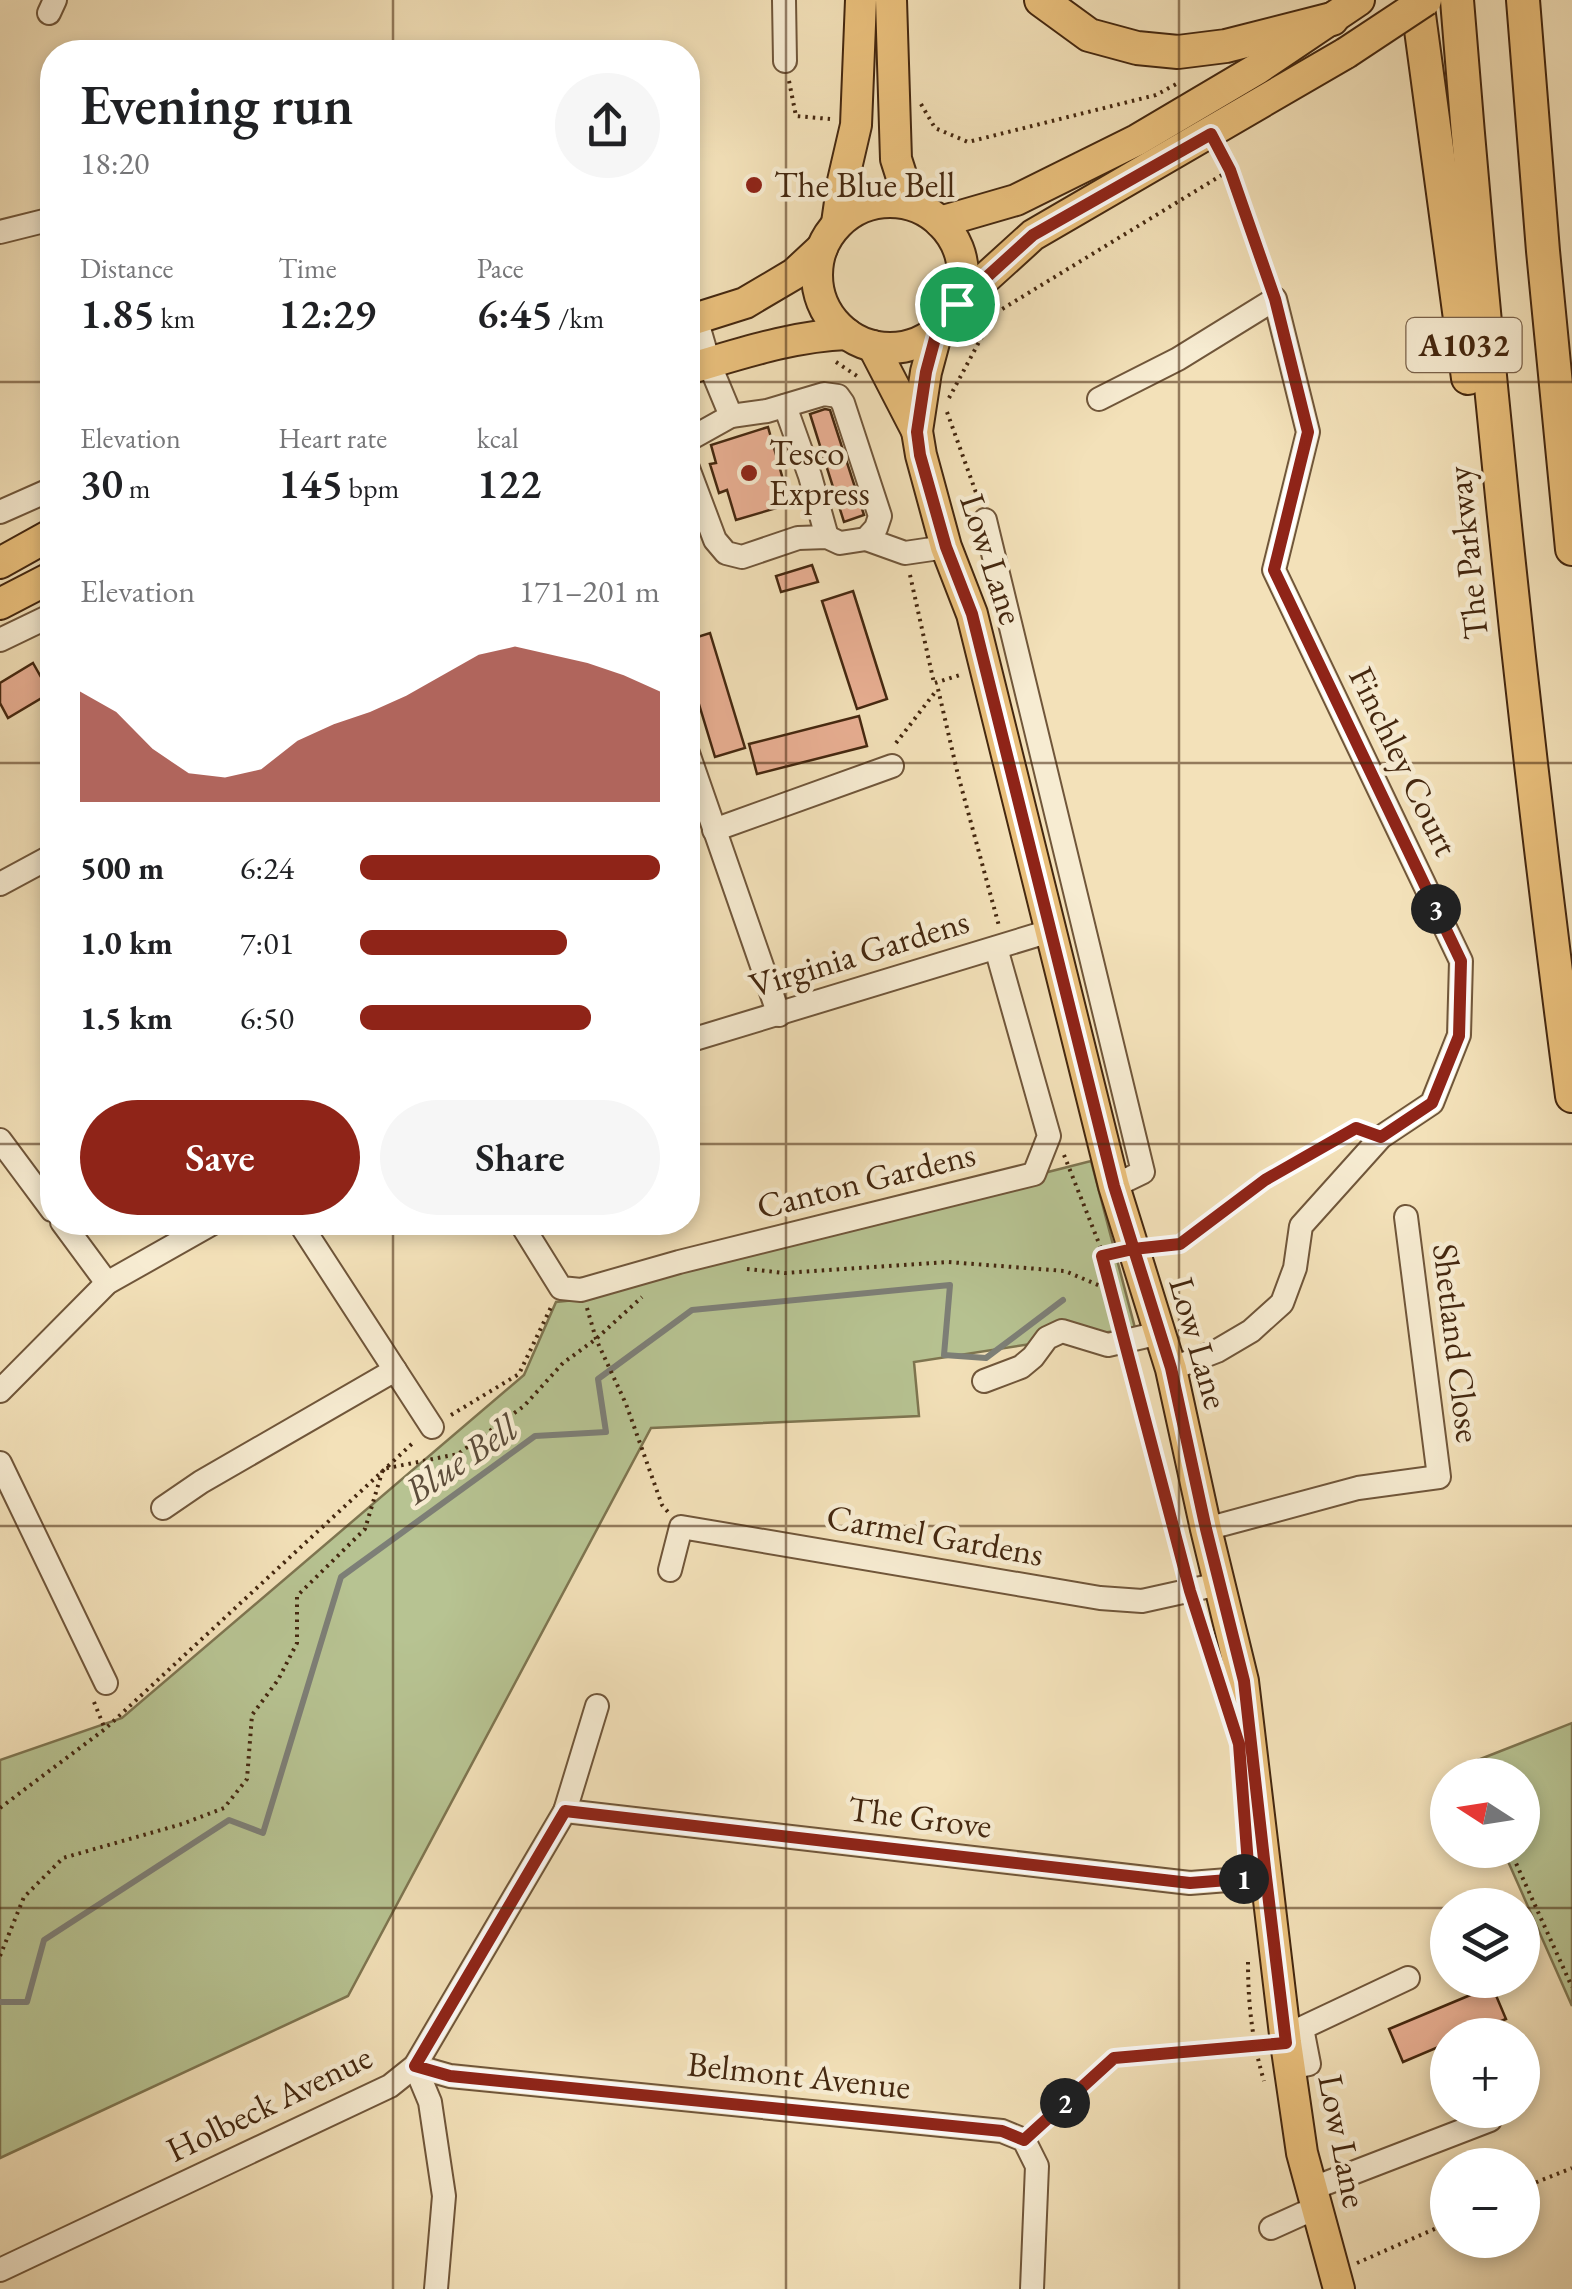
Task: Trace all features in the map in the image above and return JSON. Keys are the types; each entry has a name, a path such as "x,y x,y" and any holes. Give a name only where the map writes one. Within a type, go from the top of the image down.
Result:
{"highway":[{"path":"1042,0 1089,35 1137,48 1178,52 1226,46 1346,9"},
{"name":"A1032","path":"1417,0 1470,392 1521,688"},
{"name":"The Parkway","path":"1457,0 1476,247 1521,688 1572,1096"},
{"path":"1523,0 1542,251 1572,549"}],"main road":[{"path":"860,340 830,317 820,296 816,272 829,236 856,125 861,0"},
{"path":"891,0 896,159 903,181 954,240 962,260 957,304"},
{"path":"700,365 818,335 890,348 907,346 937,331 957,304 1033,235 1211,134 1426,0"},
{"path":"700,317 745,303 794,274 829,236 866,206 903,203 932,215 1016,200 1138,140 1257,69 1346,9"},
{"name":"Low Lane","path":"937,331 917,432 920,455 946,547 972,614 1114,1186 1171,1368 1206,1529 1205,1588 1244,1681 1266,1877 1280,2064 1337,2281"},
{"name":"Low Lane","path":"860,340 889,372 917,432"},
{"path":"0,563 40,541"},
{"path":"0,604 40,583"}],"street":[{"path":"784,0 785,62"},
{"path":"0,232 40,222"},
{"path":"1099,399 1178,359 1275,299"},
{"name":"Finchley Court","path":"1171,1368 1217,1351 1251,1331 1282,1303 1295,1268 1302,1226 1381,1137 1432,1103 1459,1036 1461,961 1274,570 1308,432 1275,299"},
{"path":"700,369 731,416"},
{"path":"700,433 731,416 767,411 824,394 838,396 880,516 866,539"},
{"path":"785,406 827,537"},
{"path":"0,512 40,494"},
{"path":"700,500 715,540 726,553 742,557 798,538 827,537 840,543 866,539 906,552 946,547"},
{"path":"986,520 1144,1172 1114,1186"},
{"path":"972,614 1008,608"},
{"path":"0,640 40,621"},
{"path":"714,830 892,766"},
{"path":"700,789 779,1015"},
{"path":"0,884 40,867"},
{"name":"Virginia Gardens","path":"700,1038 1050,931"},
{"path":"1000,946 1049,1136"},
{"name":"Canton Gardens","path":"571,1289 1034,1174 1049,1136"},
{"path":"0,1140 40,1194"},
{"name":"Shetland Close","path":"1206,1529 1358,1488 1440,1478 1406,1218"},
{"path":"72,1235 108,1283"},
{"path":"0,1391 108,1283 193,1235"},
{"path":"307,1235 432,1427"},
{"path":"530,1235 571,1289"},
{"path":"984,1382 1021,1367 1047,1338 1062,1332 1108,1344 1160,1333"},
{"path":"163,1508 395,1370"},
{"path":"0,1463 106,1683"},
{"path":"670,1570 682,1527"},
{"name":"Carmel Gardens","path":"682,1527 1100,1598 1142,1602 1205,1588"},
{"name":"Holbeck Avenue","path":"0,2270 390,2086 415,2066 565,1811 597,1706"},
{"name":"The Grove","path":"565,1811 1190,1883 1266,1877"},
{"path":"1280,2064 1309,2064 1302,2028 1408,1978"},
{"path":"415,2066 430,2102 444,2196 436,2289"},
{"name":"Belmont Avenue","path":"415,2066 450,2076 1002,2131 1024,2140"},
{"path":"1271,2228 1314,2200 1472,2128"},
{"path":"1024,2140 1037,2166 1032,2289"}],"path":[{"path":"920,103 935,128 968,142 1156,94 1199,72 1200,50"},
{"path":"785,62 796,116 837,120"},
{"path":"1211,134 1230,170 1275,299"},
{"path":"986,520 945,406 994,314 1230,170"},
{"path":"986,667 934,683 1000,946"},
{"path":"892,766 891,749 938,689"},
{"path":"1102,1256 1180,1244 1265,1180 1356,1128 1381,1137"},
{"path":"1049,1136 1064,1154 1102,1256 1205,1588"},
{"path":"383,1469 458,1454 524,1406 563,1363 596,1339 679,1262"},
{"path":"732,1267 784,1273 948,1262 1065,1270 1112,1291"},
{"path":"571,1289 626,1404 662,1505 682,1527"},
{"path":"0,1808 105,1729 432,1427 518,1374 571,1289"},
{"path":"0,1956 24,1896 63,1858 224,1808 246,1779 252,1715 278,1680 297,1642 297,1596 366,1529 383,1469"},
{"path":"1518,1868 1572,1987"},
{"path":"1248,1947 1248,1999 1254,2046 1280,2064"},
{"path":"1024,2140 1114,2058 1254,2046 1280,2064"},
{"path":"1540,2181 1572,2168"},
{"path":"1337,2281 1430,2232"}],"green space":[{"path":"1091,1161 1135,1328 914,1362 919,1416 651,1428 348,1996 0,2158 0,1760 122,1718 524,1375 556,1302 594,1298 679,1266"},
{"path":"1572,1723 1572,2006 1540,1934 1540,1888 1520,1888 1511,1868 1540,1868 1540,1758 1483,1758"}],"building":[{"path":"830,410 864,515 844,522 810,414"},
{"path":"768,427 790,504 736,520 727,490 719,493 710,464 716,463 711,445"},
{"path":"812,565 818,582 781,592 776,576"},
{"path":"853,591 887,699 857,709 822,601"},
{"path":"710,633 745,748 715,757 700,708 700,636"},
{"path":"33,663 40,675 40,699 8,718 0,703 0,683"},
{"path":"859,716 867,746 757,774 749,744"},
{"path":"1463,1998 1497,1998 1506,2018 1430,2018 1430,2051 1403,2062 1389,2029"}],"waterway":[{"name":"Blue Bell","path":"0,2002 27,2002 44,1940 229,1820 263,1833 341,1577 535,1436 606,1432 598,1379 692,1310 950,1285 944,1355 986,1358 1063,1300"}],"place":[{"name":"The Blue Bell","path":"754,185"},
{"name":"Tesco Express","path":"749,473"}],"route":[{"path":"957,304 937,331 926,372 917,432 920,455 946,547 972,614 1114,1186 1133,1249 1171,1368 1244,1681 1266,1877 1190,1883 565,1811 415,2066 450,2076 1002,2131 1024,2140 1114,2058 1286,2043 1266,1877 1249,1878 1239,1744 1190,1591 1102,1256 1133,1249 1180,1244 1265,1180 1356,1128 1381,1137 1432,1103 1459,1036 1461,961 1274,570 1308,432 1275,299 1230,170 1211,134 1033,235 957,304"}]}
